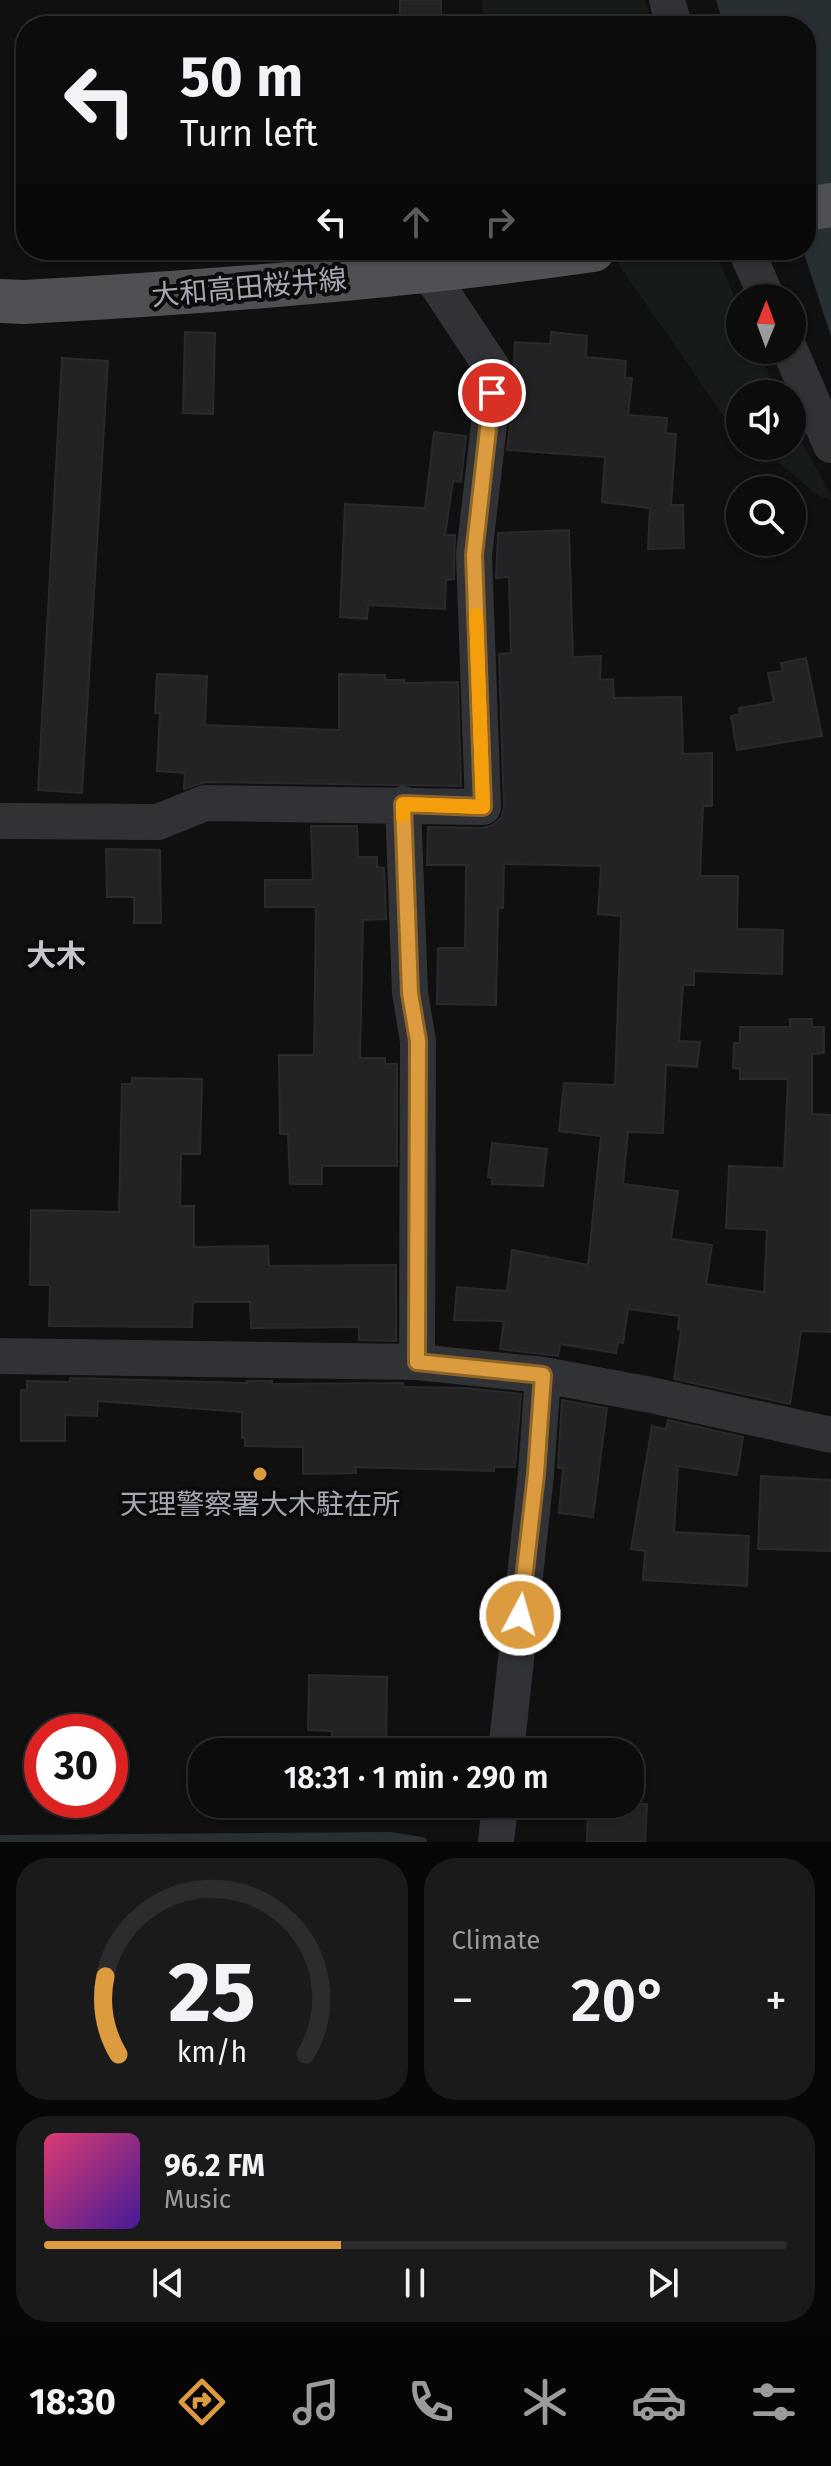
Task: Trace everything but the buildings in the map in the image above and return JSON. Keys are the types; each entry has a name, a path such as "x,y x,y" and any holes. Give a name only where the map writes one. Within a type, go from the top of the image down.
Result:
{"main road":[{"name":"大和高田桜井線","path":"0,301 221,291 514,260"}],"street":[{"path":"750,260 761,284"},
{"path":"0,821 158,822 205,803 483,807 474,555 495,372 428,271"},
{"path":"796,364 831,445"},
{"path":"403,804 410,993 418,1041 417,1362"},
{"path":"0,1356 417,1362 543,1375 651,1395 831,1435"},
{"path":"508,1738 536,1474 543,1375"},
{"path":"496,1842 499,1818"}],"shaded area":[{"path":"482,0 645,0 650,16 483,16"},
{"path":"716,0 831,0 831,336 806,260 816,260 816,16 721,16"},
{"path":"616,260 718,260 729,284 726,284 726,364 764,364 771,380 726,380 726,419"},
{"path":"806,449 831,500 820,497 806,485 806,476 795,476 776,460 806,460"}],"waterway":[{"path":"0,1840 390,1837 422,1842"}],"slow traffic":[{"path":"403,816 403,804 483,807 476,615"}],"place":[{"name":"天理警察署大木駐在所","path":"260,1474"}],"district":[{"name":"大木","path":"56,956"}],"route":[{"path":"492,393 474,555 483,807 403,804 410,993 418,1041 417,1362 543,1375 536,1474 520,1615"}]}
